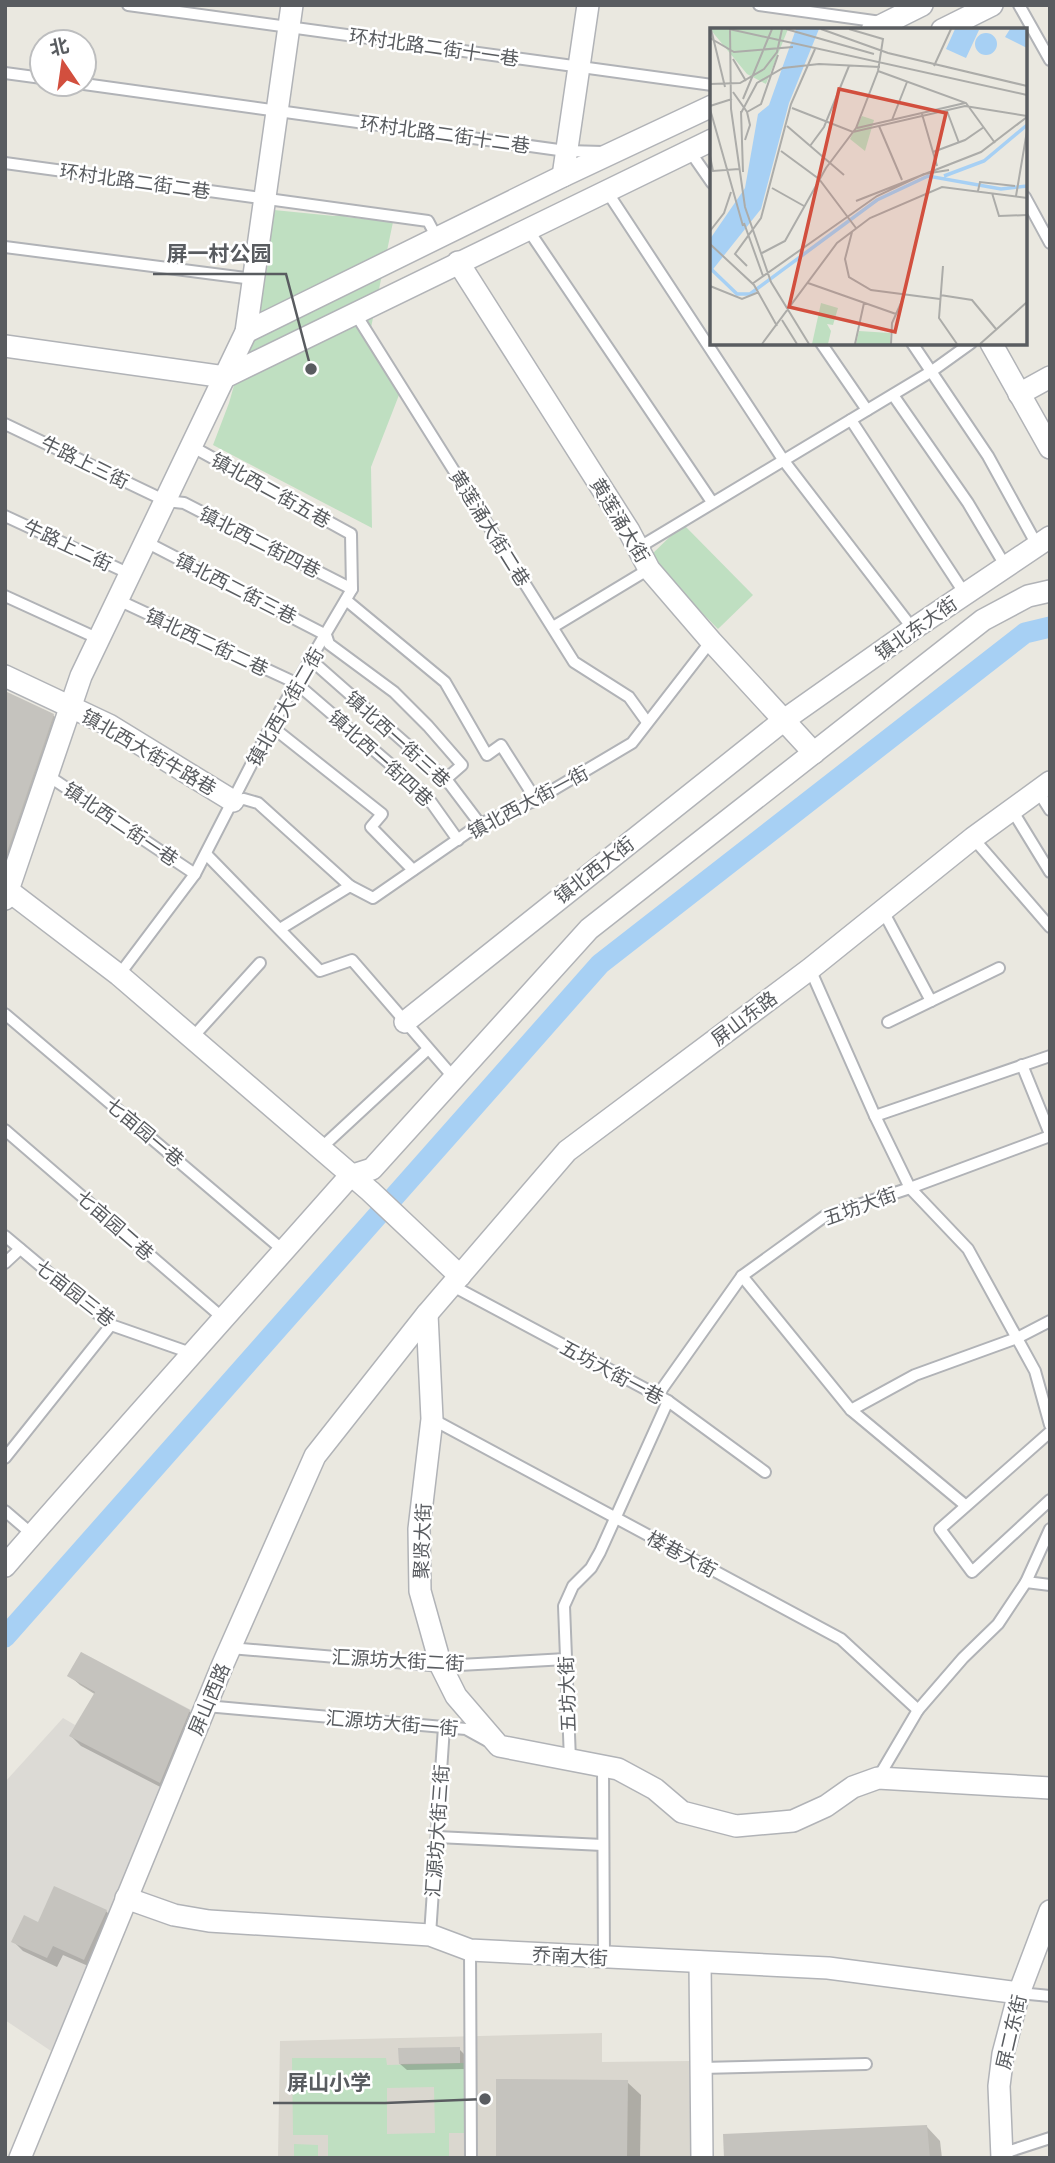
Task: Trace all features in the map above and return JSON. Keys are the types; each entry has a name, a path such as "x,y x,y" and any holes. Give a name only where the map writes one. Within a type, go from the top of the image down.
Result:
{"street":[{"path":"292,5 246,332 81,676 6,892 120,975 370,1191 416,1234 455,1281"},
{"path":"563,176 588,5"},
{"path":"879,26 922,5"},
{"path":"946,28 992,5"},
{"path":"246,332 710,107"},
{"path":"5,346 225,377 710,141"},
{"name":"黄莲涌大街","path":"458,262 629,531 649,569 814,753"},
{"path":"992,345 1050,448"},
{"path":"1019,394 1050,377"},
{"name":"镇北东大街","path":"784,720 1043,541"},
{"path":"5,1566 350,1176 372,1170 589,929 983,620 1028,596 1050,591"},
{"name":"镇北西大街牛路巷","path":"5,676 109,725 233,801"},
{"name":"镇北西大街","path":"405,1022 784,720"},
{"name":"屏山东路","path":"455,1281 567,1151 810,970 973,838 1044,786"},
{"name":"屏山西路","path":"20,2158 230,1648 315,1456 455,1281"},
{"name":"聚贤大街","path":"427,1314 432,1419 419,1529 420,1591 441,1666 456,1696 499,1746"},
{"name":"汇源坊大街一街","path":"499,1746 618,1769 655,1789 682,1812 736,1826 793,1821 826,1806 853,1787 878,1778 1050,1788"},
{"name":"乔南大街","path":"126,1898 174,1915 209,1922 430,1936 470,1950 828,1968 1019,1993"},
{"name":"屏二东街","path":"1002,2156 999,2086 1003,2054 1019,1993 1050,1911"},
{"path":"700,1962 702,2158"}],"lane":[{"name":"环村北路二街十一巷","path":"128,5 710,85"},
{"path":"759,5 879,26"},
{"path":"1019,5 1050,61"},
{"path":"5,73 28,76"},
{"name":"环村北路二街十二巷","path":"98,86 566,151 612,153"},
{"path":"689,150 710,180"},
{"name":"环村北路二街二巷","path":"5,163 428,221 436,238"},
{"path":"606,190 784,461 913,629"},
{"path":"1027,201 1050,243"},
{"path":"527,228 712,502"},
{"path":"5,247 253,279"},
{"name":"黄莲涌大街二巷","path":"355,313 574,662 629,697 648,722"},
{"path":"822,345 867,411"},
{"path":"913,345 1043,541"},
{"path":"638,548 851,421 932,371 968,345"},
{"path":"893,395 968,503 1006,567"},
{"path":"851,421 965,594"},
{"name":"牛路上三街","path":"5,424 166,501"},
{"name":"镇北西二街五巷","path":"191,446 351,534"},
{"name":"镇北西二街四巷","path":"166,501 184,503 352,589"},
{"name":"牛路上二街","path":"5,516 130,574"},
{"name":"镇北西大街二街","path":"120,975 195,874 271,726 352,589 351,534"},
{"name":"镇北西二街三巷","path":"146,542 326,635 329,644 394,692 462,765 446,779"},
{"path":"553,627 649,569"},
{"path":"5,596 99,639"},
{"name":"镇北西二街二巷","path":"118,600 296,683"},
{"path":"346,600 445,682 487,755 501,745 536,800"},
{"name":"镇北西大街一街","path":"350,886 373,898 481,824 536,800 632,743 711,641"},
{"name":"镇北西一街三巷","path":"311,660 446,779 481,824"},
{"name":"镇北西一街四巷","path":"296,683 426,795 458,840"},
{"path":"271,726 382,814 371,827 413,870"},
{"name":"镇北西二街一巷","path":"47,775 195,874"},
{"path":"1044,786 1050,810"},
{"name":"镇北西大街牛路巷","path":"233,801 244,799 258,803 350,886"},
{"path":"1012,810 1050,872"},
{"path":"973,838 1050,927"},
{"path":"206,854 320,971 352,960 454,1078"},
{"path":"280,929 350,886"},
{"path":"883,911 931,1001"},
{"path":"192,1038 260,962"},
{"path":"888,1022 999,968"},
{"path":"810,970 910,1188 968,1249 1035,1371 1050,1425"},
{"name":"七亩园一巷","path":"5,1013 284,1251"},
{"path":"320,1150 428,1049"},
{"path":"875,1116 1050,1056"},
{"path":"1022,1065 1050,1135"},
{"name":"七亩园二巷","path":"5,1130 224,1320"},
{"name":"五坊大街","path":"657,1396 742,1276 825,1216 910,1188 1050,1135"},
{"name":"七亩园三巷","path":"5,1236 111,1325 191,1353"},
{"path":"5,1263 19,1249"},
{"path":"742,1276 851,1410 965,1505"},
{"name":"五坊大街一巷","path":"455,1281 668,1401 765,1472"},
{"path":"851,1410 915,1375 1017,1338 1050,1321"},
{"path":"5,1458 111,1325"},
{"name":"五坊大街","path":"570,1760 564,1606 573,1586 591,1568 668,1401"},
{"name":"楼巷大街","path":"432,1419 841,1639 918,1710"},
{"path":"1050,1432 940,1529 972,1573 1050,1500"},
{"path":"5,1511 33,1535"},
{"path":"878,1778 918,1710 963,1658 998,1624 1026,1582 1050,1529"},
{"path":"1026,1582 1050,1585"},
{"name":"汇源坊大街二街","path":"230,1648 441,1666 566,1659"},
{"name":"汇源坊大街一街","path":"206,1706 466,1729 499,1746"},
{"name":"汇源坊大街三街","path":"430,1936 444,1727"},
{"path":"603,1767 604,1958"},
{"path":"437,1837 603,1846"},
{"path":"470,1950 471,2158"},
{"path":"1019,1993 1050,1996"},
{"path":"701,2068 866,2064"},
{"path":"1002,2156 1050,2138"}],"shaded area":[{"path":"81,1652 195,1712 51,2051 5,2020 5,1782 63,1718 75,1725 95,1693 67,1676"},
{"path":"602,2033 602,2062 690,2061 692,2158 278,2158 280,2041"}],"green space":[{"path":"274,210 393,222 368,342 399,395 371,467 372,528 213,445 229,403 267,269"},
{"path":"683,524 753,595 718,629 648,558"},
{"path":"292,2058 386,2058 387,2065 464,2063 464,2133 449,2133 449,2158 328,2158 328,2135 293,2135","holes":["434,2087 435,2133 387,2134 387,2088"]},
{"path":"294,2144 318,2145 318,2158 294,2158"}],"building":[{"path":"5,691 54,714 5,858"},
{"path":"81,1652 190,1710 160,1783 69,1736 95,1692 67,1676"},
{"path":"54,1886 107,1910 84,1960 53,1946 47,1958 11,1942 24,1915 38,1922"},
{"path":"460,2047 460,2063 399,2064 398,2048"},
{"path":"496,2079 628,2080 627,2158 496,2158"},
{"path":"927,2125 930,2158 724,2158 723,2134"}],"waterway":[{"path":"5,1637 600,964 1025,633 1050,627"}],"place":[{"name":"屏一村公园","path":"311,369"},
{"name":"屏山小学","path":"485,2099"}]}
